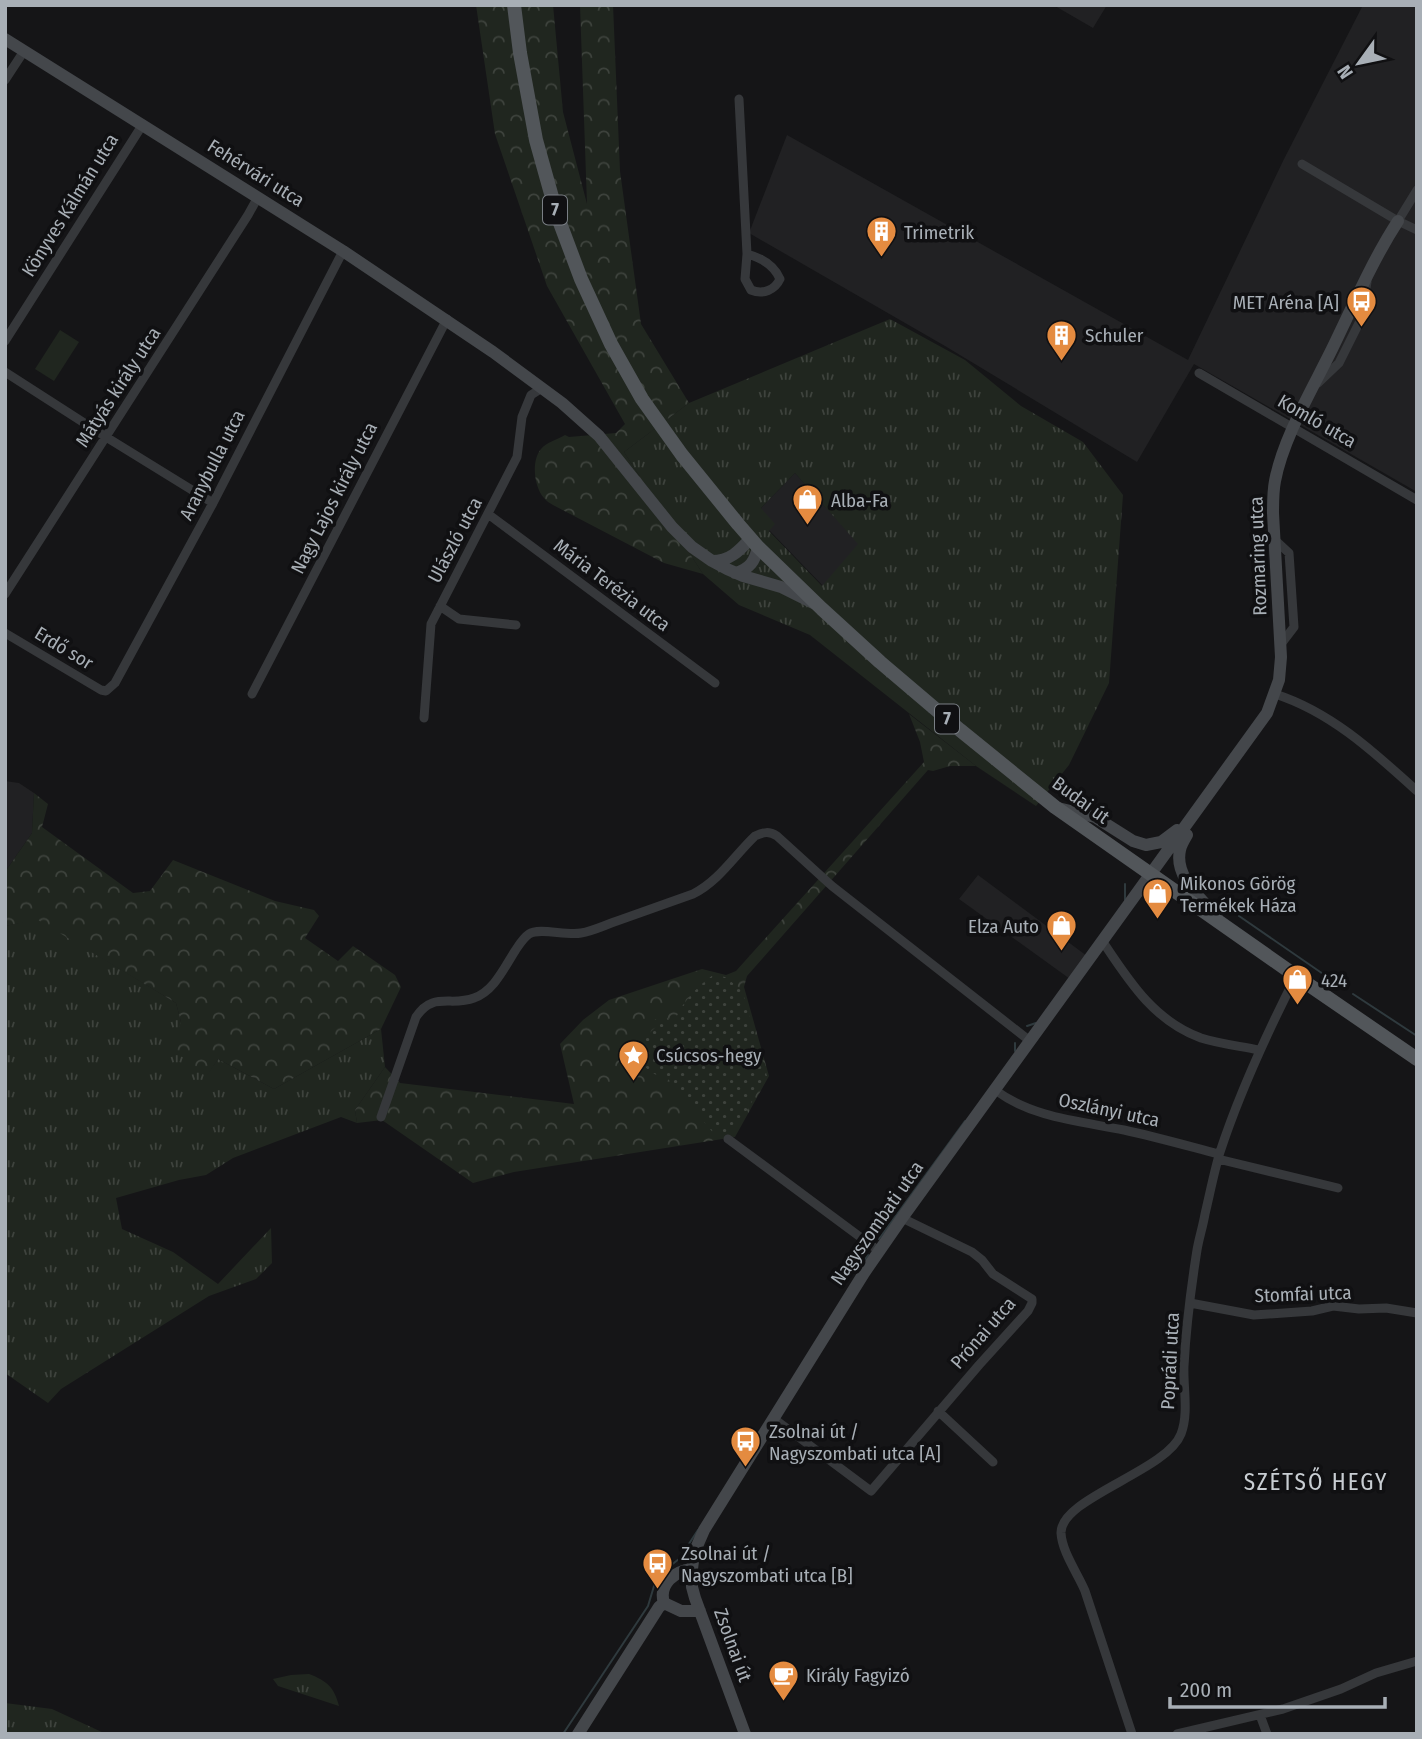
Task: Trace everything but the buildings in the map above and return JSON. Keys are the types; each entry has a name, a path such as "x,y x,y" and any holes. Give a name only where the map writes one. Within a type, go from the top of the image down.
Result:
{"main road":[{"name":"7","path":"514,5 527,96 546,179 569,251 593,307 642,399 709,490 754,543"},
{"name":"Budai út","path":"754,543 822,609 940,713 1057,808 1417,1059"}],"street":[{"name":"Fehérvári utca","path":"5,39 343,251 484,345 562,403 599,436 672,527 692,547 712,561 735,573 781,587 822,609"},
{"path":"5,80 24,51"},
{"path":"739,99 747,254 745,279 751,290 762,293 778,284 780,279 774,268 760,258 747,254"},
{"name":"Könyves Kálmán utca","path":"5,341 142,124"},
{"path":"1302,164 1417,230"},
{"name":"Rozmaring utca","path":"1152,874 1263,720 1275,694 1281,667 1281,644 1273,513 1275,481 1282,455 1385,241 1417,190"},
{"name":"Mátyás király utca","path":"5,594 258,197"},
{"name":"Aranybulla utca","path":"106,691 115,683 214,503 343,251"},
{"name":"Nagy Lajos király utca","path":"252,694 447,319"},
{"path":"5,372 214,503"},
{"name":"Komló utca","path":"1199,373 1417,499"},
{"name":"Ulászló utca","path":"424,718 431,624 517,457 522,417 531,395 542,388"},
{"name":"Mária Terézia utca","path":"488,514 715,683"},
{"path":"712,561 721,561 754,543 755,560 748,568 735,573"},
{"path":"440,606 459,618 516,625"},
{"name":"Erdő sor","path":"5,633 106,691"},
{"path":"1275,694 1309,707 1334,722 1417,790"},
{"path":"1057,808 1095,817 1133,841 1146,845 1157,844 1166,839 1196,813"},
{"path":"1196,813 1181,845 1180,868 1186,881 1227,928"},
{"path":"381,1117 416,1017 425,1006 431,1002 474,998 485,992 496,981 521,942 531,933 583,933 693,894 713,881 755,836 763,832 771,832 777,836 832,886 1030,1041"},
{"name":"Nagyszombati utca","path":"692,1569 694,1553 704,1530 879,1251 1152,874"},
{"path":"1102,942 1134,988 1162,1016 1198,1037 1259,1050"},
{"name":"Poprádi utca","path":"1132,1734 1086,1591 1074,1571 1061,1530 1077,1509 1165,1454 1178,1440 1185,1418 1184,1367 1197,1247 1219,1156 1259,1050 1296,976"},
{"name":"Oszlányi utca","path":"995,1090 1018,1104 1050,1116 1122,1129 1338,1188"},
{"path":"728,1139 879,1251"},
{"name":"Prónai utca","path":"773,1418 871,1491 1021,1320 1032,1303 1032,1299 993,1274 972,1252 902,1218"},
{"name":"Stomfai utca","path":"1190,1303 1254,1315 1312,1311 1333,1306 1386,1308 1417,1313"},
{"path":"939,1411 993,1462"},
{"path":"692,1569 677,1572 662,1597 664,1603 681,1611 699,1611"},
{"name":"Zsolnai út","path":"692,1569 692,1587 699,1611 745,1734"},
{"path":"578,1734 664,1603"},
{"path":"1177,1734 1260,1715 1325,1695 1376,1673 1417,1661"},
{"path":"1260,1715 1267,1734"}],"shaded area":[{"path":"1056,5 1107,5 1093,28"},
{"path":"1363,5 1417,5 1417,492 1194,364 1137,462 945,346 749,233 787,135 1188,360 1283,161"},
{"name":"Alba-Fa","path":"795,473 859,544 823,586 769,530 761,508"},
{"path":"5,781 19,783 34,793 32,833 5,872"},
{"path":"978,875 1087,956 1070,979 959,899"}],"green space":[{"path":"476,5 553,5 563,112 587,204 580,5 613,5 620,171 641,324 689,403 624,452 703,574 664,563 553,505 545,499 538,487 536,460 546,445 565,435 569,437 616,433 625,424 547,286 495,134"},
{"path":"890,319 965,360 1021,406 1083,442 1123,495 1109,683 1069,765 1036,806 976,766 810,635 739,605 703,574 624,452 689,403","holes":["795,473 858,544 822,586 769,531 775,524 761,508"]},
{"path":"60,330 79,342 54,381 35,369"},
{"path":"909,714 976,766 950,766 928,770 747,976 744,987 769,1076 735,1137 514,1172 473,1183 382,1120 357,1123 355,1110 385,1067 400,1083 574,1104 560,1044 583,1020 609,1000 702,969 726,975 736,971 924,762 920,742"},
{"path":"34,793 48,804 42,827 133,893 150,891 173,860 275,901 314,910 319,916 305,938 338,961 353,946 395,975 401,987 381,1029 274,1089 218,1059 207,1076 171,1047 181,1022 176,1003 38,920 5,926 5,872 32,833"},
{"path":"38,919 176,1003 181,1022 207,1075 218,1059 274,1089 381,1029 385,1067 355,1110 357,1123 341,1117 233,1158 206,1175 116,1198 122,1229 173,1252 218,1284 271,1228 272,1263 256,1279 209,1296 61,1389 48,1403 5,1373 5,926"},
{"path":"713,975 725,977 742,990 767,1076 733,1134 715,1135 670,1081 645,1066 641,1053 645,1040 656,1027 653,1021 665,1014 670,1022 675,1020 691,995"},
{"path":"309,1674 329,1686 339,1706 278,1686 273,1679"},
{"path":"5,1703 52,1709 106,1734 5,1734"}],"waterway":[{"path":"1125,884 1125,900"},
{"path":"1239,916 1342,987"},
{"path":"1353,994 1417,1036"},
{"path":"1027,1026 1036,1023"},
{"path":"1015,1043 1015,1051"},
{"path":"879,1239 965,1121"},
{"path":"861,1266 868,1255"},
{"path":"563,1734 648,1606 657,1576 679,1559 698,1530"}],"place":[{"name":"Trimetrik","path":"881,259"},
{"name":"MET Aréna [A]","path":"1362,329"},
{"name":"Schuler","path":"1062,362"},
{"name":"Alba-Fa","path":"808,527"},
{"name":"Mikonos Görög Termékek Háza","path":"1157,921"},
{"name":"Elza Auto","path":"1062,953"},
{"name":"424","path":"1298,1007"},
{"name":"Csúcsos-hegy","path":"633,1082"},
{"name":"Zsolnai út / Nagyszombati utca [A]","path":"746,1469"},
{"name":"Zsolnai út / Nagyszombati utca [B]","path":"658,1591"},
{"name":"Király Fagyizó","path":"783,1702"}],"district":[{"name":"SZÉTSŐ HEGY","path":"1316,1482"}]}
